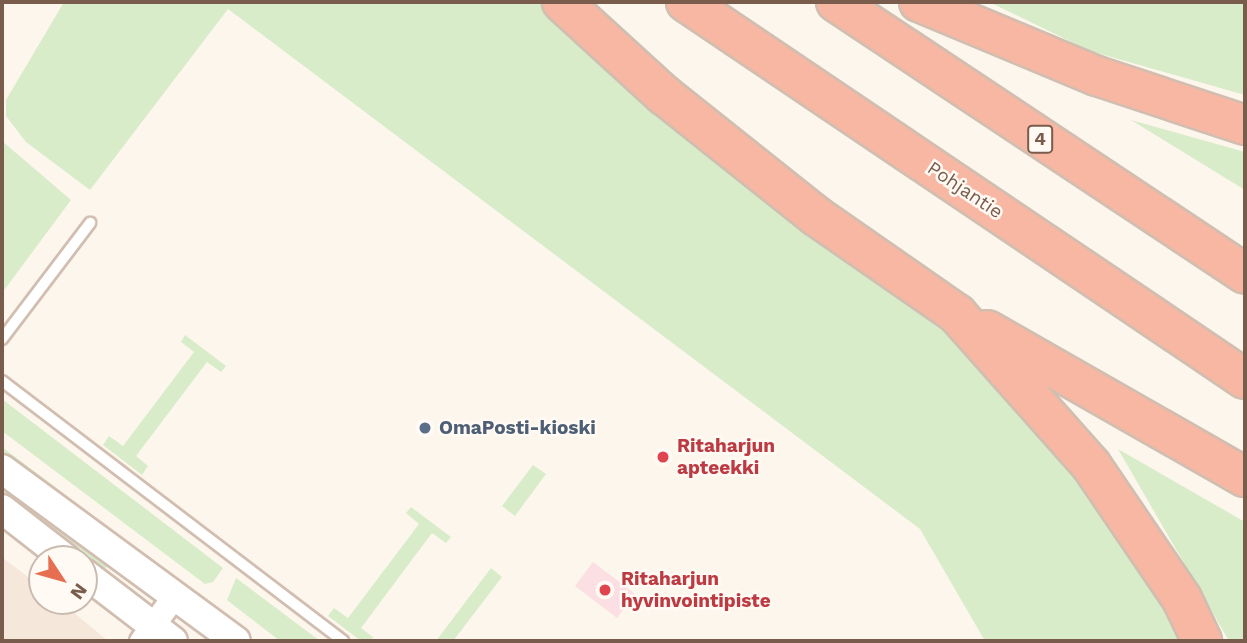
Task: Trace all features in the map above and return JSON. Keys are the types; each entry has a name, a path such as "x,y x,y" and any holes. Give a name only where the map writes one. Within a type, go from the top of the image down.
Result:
{"highway":[{"path":"562,2 664,95 816,216 957,314 1245,477"},
{"name":"Pohjantie","path":"685,2 1245,379"},
{"name":"4","path":"836,2 1245,274"},
{"path":"919,2 1097,76 1245,125"},
{"path":"957,314 1091,465 1182,599 1202,641"}],"street":[{"path":"2,469 236,641"},
{"path":"2,509 48,545"},
{"path":"98,585 156,636 174,596"}],"lane":[{"path":"2,339 90,223"},
{"path":"2,381 343,641"}],"shaded area":[{"path":"2,557 28,577 28,615 77,615 108,641 2,641"},
{"name":"Ritaharjun hyvinvointipiste","path":"593,562 635,594 617,618 575,586"}],"green space":[{"path":"64,2 548,2 960,343 1083,472 1187,641 985,641 920,529 228,9 90,190 26,142 6,116 6,100"},
{"path":"989,2 1245,2 1245,95 1090,51"},
{"path":"1131,120 1245,152 1245,190"},
{"path":"2,141 71,200 2,293"},
{"path":"185,335 226,366 221,372 207,362 136,456 148,466 142,475 103,445 109,436 123,446 194,352 181,342"},
{"path":"2,399 223,568 213,582 205,584 2,431"},
{"path":"2,447 79,505 74,512 2,458"},
{"path":"1118,449 1245,522 1245,641 1229,641"},
{"path":"533,465 546,474 515,516 502,506"},
{"path":"2,479 92,545 60,545 2,502"},
{"path":"411,507 451,537 446,543 432,533 361,628 374,638 361,641 328,616 334,608 348,618 419,524 406,513"},
{"path":"98,550 112,560 100,575 98,574"},
{"path":"491,568 502,577 453,641 436,641"},
{"path":"236,578 320,641 280,641 227,600"}],"place":[{"name":"OmaPosti-kioski","path":"425,428"},
{"name":"Ritaharjun apteekki","path":"663,457"},
{"name":"Ritaharjun hyvinvointipiste","path":"605,590"}]}
